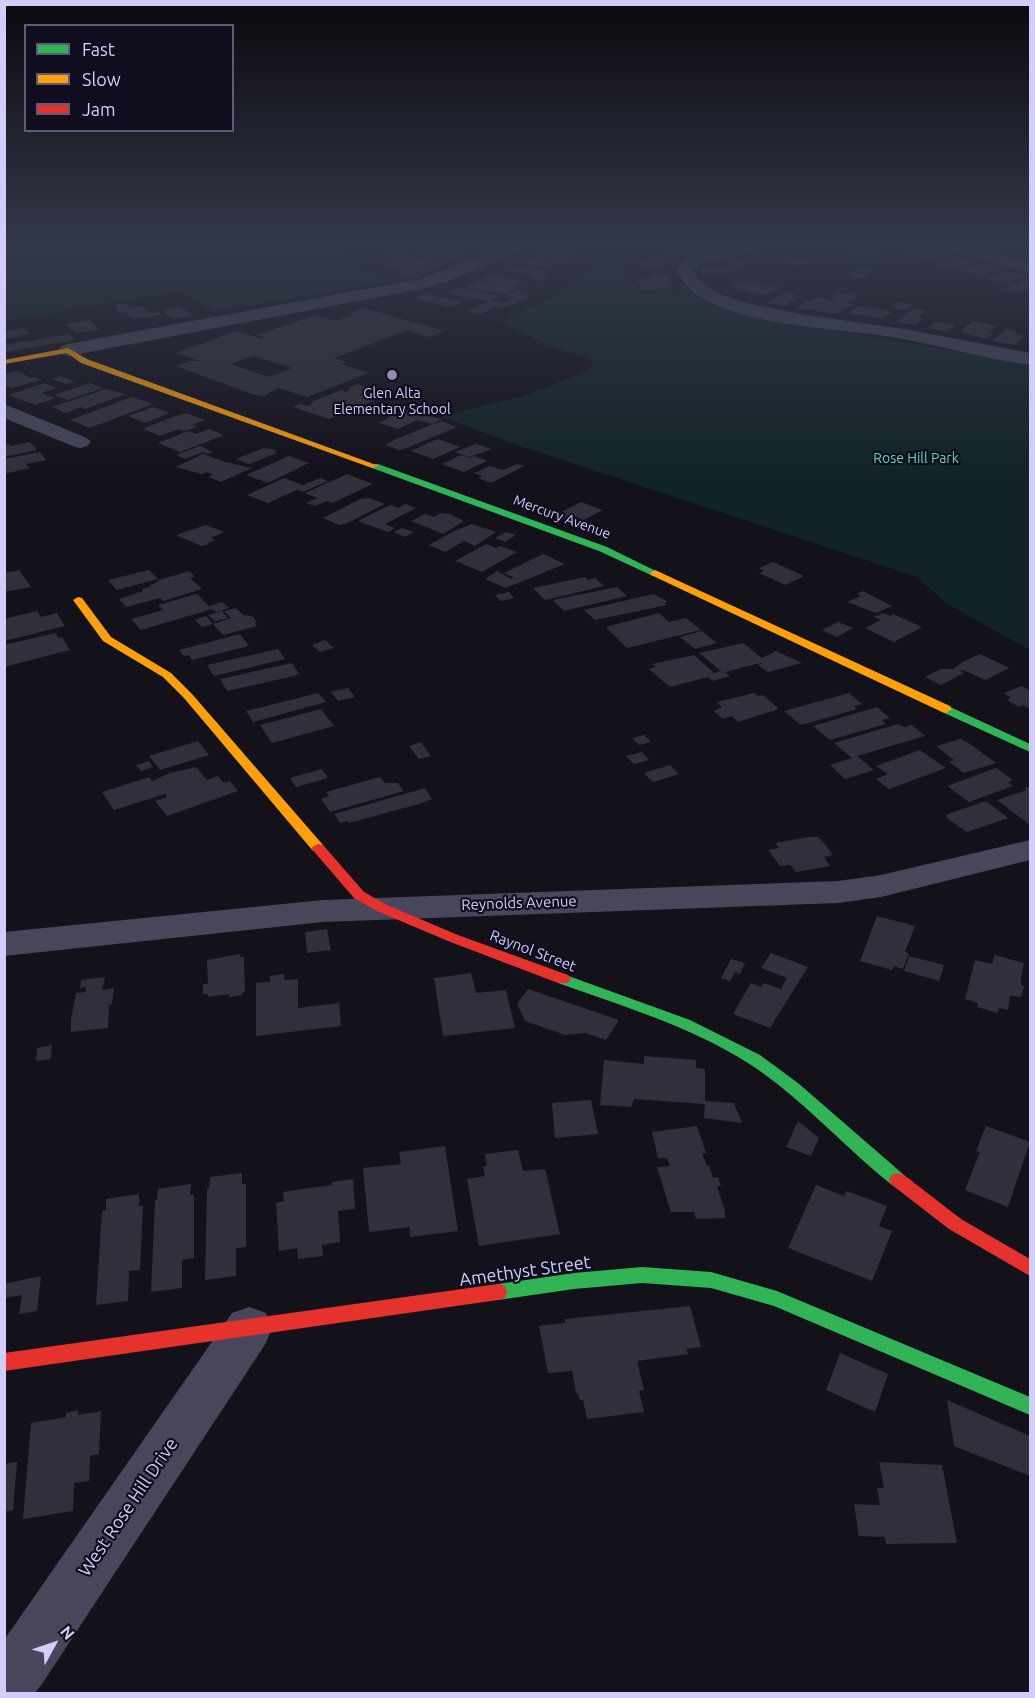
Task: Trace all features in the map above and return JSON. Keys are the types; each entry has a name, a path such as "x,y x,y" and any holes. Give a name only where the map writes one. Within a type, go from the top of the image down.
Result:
{"street":[{"path":"4,362 216,322"},
{"path":"815,322 887,332 1030,359"},
{"name":"Mercury Avenue","path":"68,350 95,365 603,549 1030,748"},
{"path":"4,410 80,442"},
{"name":"Raynol Street","path":"78,600 107,639 167,675 359,895 382,908 453,938 698,1030 753,1059 801,1094 876,1163 955,1224 1030,1268"},
{"name":"Reynolds Avenue","path":"4,944 323,911 838,892 881,886 1030,850"},
{"name":"Amethyst Street","path":"4,1362 574,1281 642,1275 711,1280 777,1299 1030,1406"},
{"name":"West Rose Hill Drive","path":"4,1685 35,1644 249,1328"}],"green space":[{"name":"Rose Hill Park","path":"501,322 791,322 1030,364 1030,650 947,604 917,577 514,444 440,416 524,396 590,370 593,360 547,344"}],"building":[{"path":"92,322 100,330 76,333 65,324"},
{"path":"295,322 414,322 444,331 429,337 408,330 334,358 347,362 341,364 369,373 307,397 279,388 263,396 251,394 176,366 190,361 200,361 175,353 237,331 265,338 257,335","holes":["253,356 292,368 269,377 230,364"]},
{"path":"898,322 919,322 915,325"},
{"path":"935,322 955,325 947,332 928,328"},
{"path":"972,322 997,326 989,332 994,333 987,339 960,332"},
{"path":"23,328 30,334 4,339 4,331"},
{"path":"1006,329 1017,331 1015,334 1024,336 1015,345 992,341"},
{"path":"69,334 75,340 7,352 4,350 4,345"},
{"path":"19,371 30,378 36,377 41,380 11,388 4,384 4,374"},
{"path":"61,376 75,382 66,384 52,379"},
{"path":"44,383 57,388 41,393 55,398 35,405 9,395"},
{"path":"90,383 103,388 68,400 54,395"},
{"path":"357,384 389,394 329,419 293,407 300,404 308,406 313,404 309,403 341,390 345,392"},
{"path":"106,389 126,394 85,409 81,407 66,413 52,407"},
{"path":"132,397 153,404 90,428 70,420"},
{"path":"153,407 170,413 145,423 128,416"},
{"path":"404,409 442,419 432,424 417,420 398,429 379,423"},
{"path":"186,413 205,420 192,425 197,427 184,431 179,429 160,436 143,429 162,421 168,422 164,420"},
{"path":"441,421 457,427 404,449 399,450 385,445 396,439"},
{"path":"209,429 224,435 180,452 158,443 188,431 196,434"},
{"path":"438,439 460,447 433,459 411,451"},
{"path":"30,442 37,450 4,457 4,445"},
{"path":"476,444 492,449 469,457 455,452"},
{"path":"200,446 213,452 207,454 203,452 185,459 176,455"},
{"path":"264,448 278,450 273,451 277,453 249,464 236,459"},
{"path":"40,452 46,460 26,464 29,468 4,474 4,459"},
{"path":"203,454 252,468 221,482 208,477 213,475 207,472 201,474 176,467"},
{"path":"461,455 470,458 474,456 487,461 464,472 442,464"},
{"path":"289,456 309,463 268,483 246,475"},
{"path":"517,464 524,466 491,483 478,478 482,476 474,473 490,466 503,470"},
{"path":"347,474 373,484 332,503 327,501 315,506 306,503 317,498 305,493"},
{"path":"284,478 303,485 320,478 328,481 303,492 297,490 268,503 247,495"},
{"path":"369,498 385,504 346,524 339,525 323,518 360,499"},
{"path":"581,502 603,510 578,523 556,515"},
{"path":"405,504 416,508 385,524 395,528 388,532 358,521 390,505 398,508"},
{"path":"441,513 450,514 464,521 443,534 411,521 425,514 434,517"},
{"path":"472,524 496,532 475,546 464,541 445,552 429,545 454,531"},
{"path":"206,525 224,532 211,538 215,540 209,544 201,546 176,535"},
{"path":"402,528 414,532 405,537 393,532"},
{"path":"506,532 516,535 505,542 495,538"},
{"path":"486,544 517,552 482,572 455,561"},
{"path":"543,554 565,564 506,588 485,579 497,571 511,579 513,577 504,573"},
{"path":"773,562 804,576 785,585 759,573 764,571 759,568"},
{"path":"19,570 31,587 4,592 4,573"},
{"path":"149,570 158,579 117,590 108,580"},
{"path":"189,571 195,577 190,578 202,589 163,601 160,598 126,607 119,599 143,591 142,589 158,582 156,581"},
{"path":"585,577 588,580 595,578 604,586 545,600 533,588"},
{"path":"617,587 627,596 564,611 553,600"},
{"path":"863,591 892,606 876,613 847,602 861,596 857,594"},
{"path":"509,592 514,598 500,601 495,595"},
{"path":"197,594 209,606 222,602 229,608 216,612 212,609 141,630 131,619 163,610 158,605"},
{"path":"654,594 668,602 664,603 667,605 595,620 584,610"},
{"path":"236,608 243,615 252,616 257,626 223,635 213,624 231,618 224,611"},
{"path":"37,611 41,617 57,613 65,626 4,641 4,619"},
{"path":"222,611 228,618 215,621 208,615"},
{"path":"659,613 669,622 686,618 701,630 627,648 606,627"},
{"path":"883,613 890,616 893,614 922,627 894,642 865,628 881,620 874,617"},
{"path":"206,616 213,624 202,627 195,620"},
{"path":"838,622 853,628 837,637 822,630"},
{"path":"702,631 717,643 695,649 680,637"},
{"path":"55,633 59,638 62,637 70,650 4,667 4,645"},
{"path":"240,634 249,646 192,660 189,655 184,656 179,650"},
{"path":"325,640 334,648 320,652 312,645"},
{"path":"743,643 762,658 776,651 802,663 768,672 758,665 761,663 725,672 730,676 713,681 708,677 670,687 649,669 656,667 652,664 694,655 714,673 721,671 699,653"},
{"path":"278,649 285,659 214,676 207,665"},
{"path":"980,654 1009,668 986,680 963,670 960,671 964,673 941,685 925,677 941,669 953,669"},
{"path":"292,663 299,674 227,691 220,679"},
{"path":"1022,686 1030,691 1030,709 1023,705 1019,707 1007,700 1011,698 1004,693"},
{"path":"348,688 355,697 338,701 331,692"},
{"path":"318,693 326,702 253,722 246,711"},
{"path":"754,693 758,696 763,695 779,709 738,722 732,716 723,719 714,711 722,707 717,702"},
{"path":"849,693 862,704 854,706 858,709 801,725 784,711"},
{"path":"877,707 890,718 882,720 886,724 830,740 813,726"},
{"path":"321,709 334,726 272,743 260,725"},
{"path":"898,724 905,727 912,725 925,736 857,756 874,770 845,779 830,765 852,758 834,743"},
{"path":"644,735 651,742 639,745 632,738"},
{"path":"961,739 996,763 964,773 949,762 954,760 936,746"},
{"path":"198,741 209,755 160,770 149,756"},
{"path":"421,742 431,756 419,759 409,746"},
{"path":"920,750 946,768 889,789 876,779 888,774 876,766"},
{"path":"642,752 649,760 634,764 626,756"},
{"path":"149,761 153,767 141,771 136,765"},
{"path":"670,765 679,774 653,782 644,773"},
{"path":"196,767 207,780 218,776 224,783 230,781 238,791 167,816 155,801 167,797 165,794 114,810 102,792 149,777 152,781 170,773"},
{"path":"996,768 1013,780 1008,782 1013,786 969,802 947,786"},
{"path":"322,769 328,778 296,787 290,778"},
{"path":"380,777 385,783 398,783 404,791 330,812 321,799 329,796 326,792"},
{"path":"1029,787 1030,825 997,800 1027,790 1024,788"},
{"path":"425,788 432,799 419,804 349,823 347,821 340,823 334,814"},
{"path":"986,801 1008,818 967,832 945,817 948,816 945,815"},
{"path":"818,837 833,855 824,857 830,866 796,872 790,865 780,866 768,850 779,848 775,843"},
{"path":"877,916 915,926 905,952 909,953 903,969 894,966 892,970 860,961"},
{"path":"327,929 331,950 307,953 305,932"},
{"path":"771,953 808,967 770,1028 733,1014 751,983 761,987 764,983 781,989 787,978 761,968"},
{"path":"240,954 240,957 244,957 245,992 242,995 229,997 229,994 208,997 208,994 203,994 203,984 208,984 207,960"},
{"path":"995,955 1024,963 1021,985 1024,986 1021,997 1010,996 1008,1010 999,1008 998,1013 977,1007 978,1003 965,999 975,960 992,964"},
{"path":"909,956 944,965 939,981 904,971"},
{"path":"731,959 745,963 740,974 735,972 730,981 721,978"},
{"path":"471,973 476,993 506,990 515,1028 443,1036 434,978"},
{"path":"284,974 285,980 298,979 298,1008 339,1003 341,1026 256,1036 256,983 270,982 270,976"},
{"path":"105,977 102,990 114,988 112,1004 109,1005 108,1028 71,1032 76,993 86,992 86,987 80,988 81,980"},
{"path":"528,989 619,1020 606,1040 585,1033 565,1035 525,1021 517,1004"},
{"path":"52,1045 51,1059 36,1061 37,1048"},
{"path":"644,1056 696,1060 696,1068 705,1069 705,1101 734,1103 742,1123 704,1118 705,1104 634,1099 631,1107 600,1105 604,1060 644,1064"},
{"path":"591,1100 598,1134 555,1138 552,1103"},
{"path":"798,1121 819,1138 811,1156 786,1147"},
{"path":"697,1126 706,1153 702,1153 707,1166 709,1165 713,1178 718,1177 721,1186 717,1186 725,1218 696,1219 694,1212 671,1212 657,1167 670,1166 667,1158 658,1158 652,1132"},
{"path":"986,1126 1030,1142 1008,1207 965,1190 980,1152 976,1151"},
{"path":"445,1146 458,1231 410,1237 410,1227 369,1232 363,1168 401,1164 399,1152"},
{"path":"518,1150 523,1171 545,1169 560,1234 479,1246 467,1179 485,1176 483,1167 487,1166 485,1154"},
{"path":"242,1173 242,1184 246,1184 246,1247 236,1248 236,1276 205,1280 207,1189 210,1177"},
{"path":"353,1179 355,1209 338,1211 340,1242 322,1245 323,1256 298,1259 297,1248 279,1251 276,1203 284,1201 283,1192 331,1185 332,1182"},
{"path":"191,1184 190,1195 194,1195 194,1258 182,1260 182,1288 151,1292 155,1200 157,1200 158,1189"},
{"path":"816,1185 844,1196 847,1191 887,1206 879,1226 892,1231 872,1281 788,1248"},
{"path":"139,1194 139,1206 143,1206 140,1270 129,1271 128,1301 96,1305 102,1211 106,1210 106,1199"},
{"path":"41,1276 37,1311 19,1314 22,1295 4,1298 4,1284"},
{"path":"690,1306 701,1347 686,1349 688,1354 637,1361 644,1390 639,1391 644,1412 587,1419 583,1400 580,1400 576,1393 572,1371 548,1373 539,1326 565,1323 565,1319"},
{"path":"840,1353 888,1374 875,1412 826,1390"},
{"path":"947,1400 1030,1436 1030,1476 954,1446"},
{"path":"78,1410 78,1415 101,1411 99,1454 90,1456 89,1481 74,1483 73,1511 23,1519 31,1423 66,1417 66,1413"},
{"path":"17,1462 13,1510 4,1512 4,1464"},
{"path":"879,1462 942,1465 957,1543 886,1544 885,1537 859,1536 854,1504 880,1505 877,1488 884,1488"}],"traffic: fast":[{"path":"375,466 603,549 655,573"},
{"path":"946,709 1030,748"},
{"path":"563,979 685,1024 754,1059 810,1102 898,1180"},
{"path":"498,1292 574,1281 642,1275 711,1280 777,1299 1030,1406"}],"traffic: slow":[{"path":"4,362 68,350 84,361 375,466"},
{"path":"655,573 946,709"},
{"path":"78,600 107,639 167,675 188,696 318,848"}],"traffic: jam":[{"path":"318,848 359,895 382,908 453,938 563,979"},
{"path":"898,1180 955,1224 1030,1268"},
{"path":"4,1362 498,1292"}],"place":[{"name":"Glen Alta Elementary School","path":"392,375"}]}
